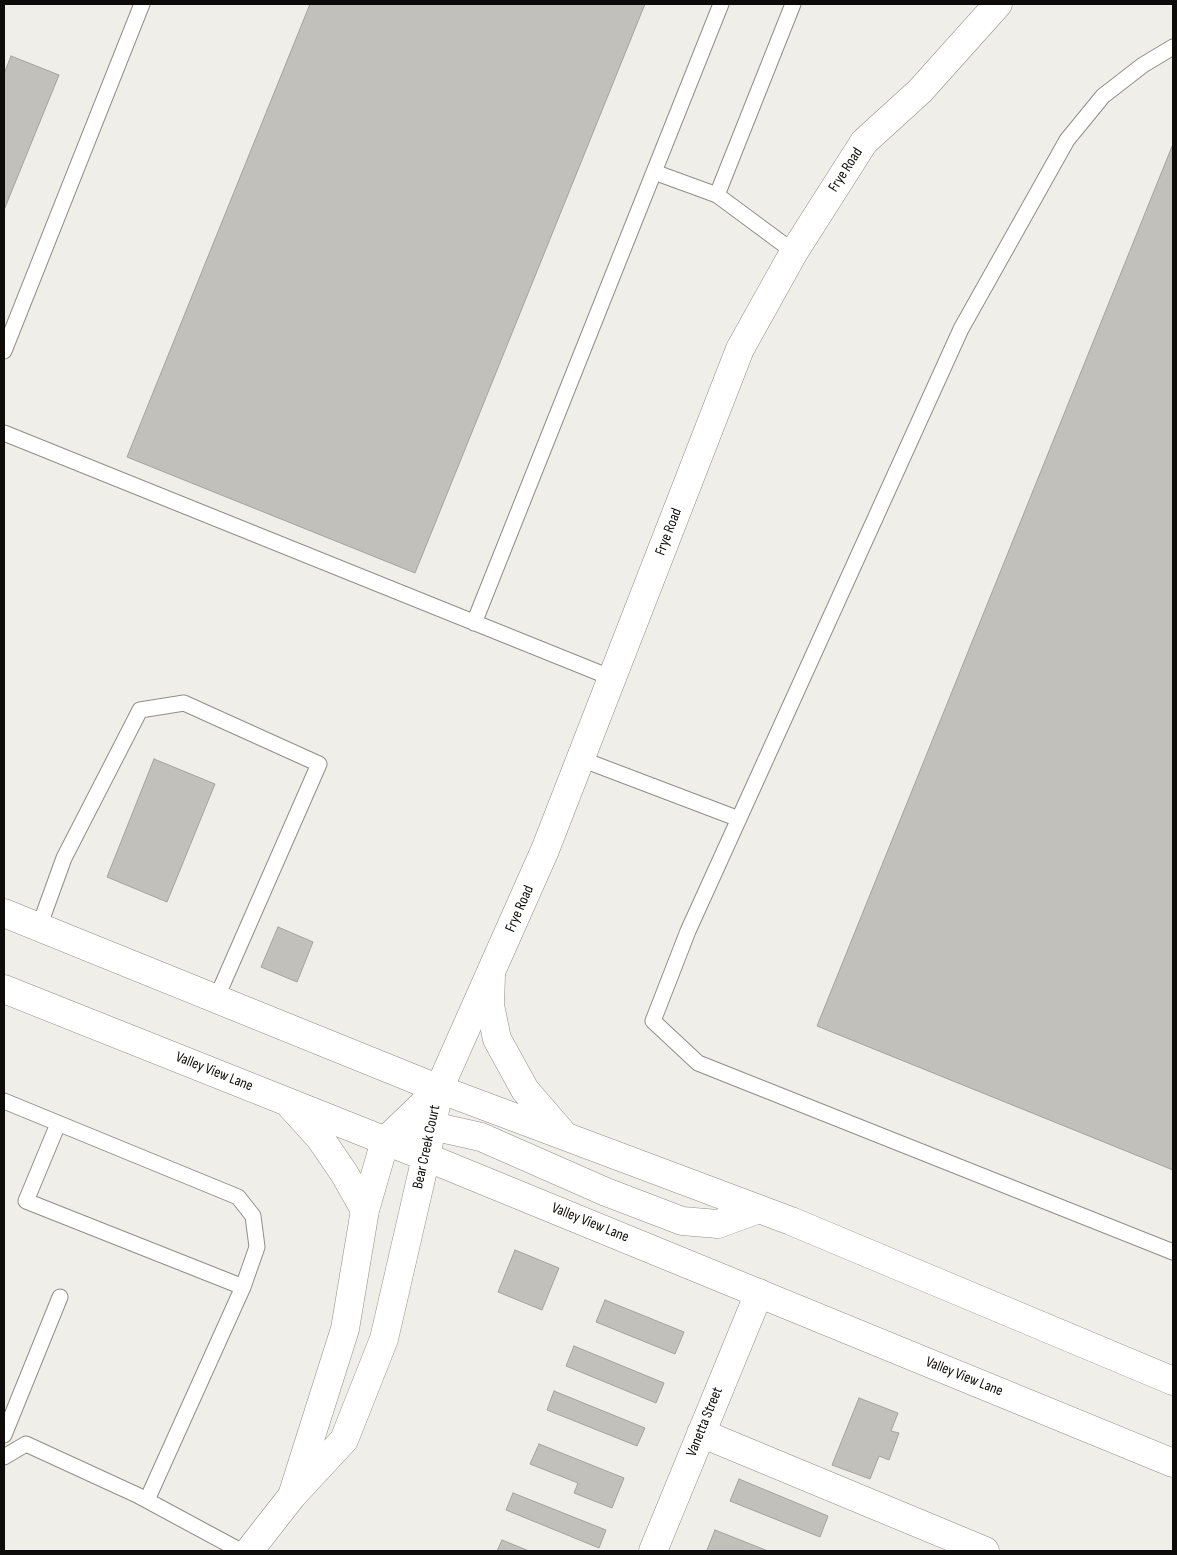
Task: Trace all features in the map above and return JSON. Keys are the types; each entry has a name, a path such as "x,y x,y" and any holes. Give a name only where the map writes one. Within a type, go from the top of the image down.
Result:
{"main road":[{"name":"Frye Road","path":"439,1089 545,850 740,349 794,252 864,142 920,91 984,15 998,4"},
{"path":"4,913 439,1089 759,1209 1173,1381"},
{"path":"491,975 490,1005 498,1039 526,1090 565,1137"},
{"name":"Valley View Lane","path":"4,989 759,1292 1173,1463"},
{"name":"Bear Creek Court","path":"250,1551 292,1496 344,1440 384,1339 426,1157 439,1089"},
{"name":"Bear Creek Court","path":"292,1496 345,1329 365,1210 385,1141 439,1089"},
{"path":"286,1101 320,1138 344,1173 365,1210"},
{"path":"385,1141 432,1126 480,1137 606,1192 682,1221 718,1224 759,1209"},
{"name":"Vanetta Street","path":"653,1551 759,1292"},
{"path":"700,1433 985,1551"}],"lane":[{"path":"4,350 142,4"},
{"path":"474,622 721,4"},
{"path":"717,195 792,4"},
{"path":"1173,47 1142,65 1103,96 1067,140 962,329 688,931 653,1021 698,1063 1173,1252"},
{"path":"654,172 717,195 794,252"},
{"path":"4,433 612,678"},
{"path":"39,927 64,858 140,710 184,703 319,764 216,999"},
{"path":"580,759 739,819"},
{"path":"4,1102 238,1197 253,1216 257,1247 242,1287 147,1500"},
{"path":"58,1124 26,1201 242,1287"},
{"path":"4,1435 60,1297"},
{"path":"4,1457 26,1444 147,1500 241,1551"}],"building":[{"path":"310,4 645,4 415,573 127,457"},
{"path":"11,56 59,75 4,210 4,74"},
{"path":"1173,144 1173,1170 817,1026"},
{"path":"154,759 215,784 167,902 107,877"},
{"path":"278,927 313,942 297,982 261,967"},
{"path":"515,1250 559,1268 542,1310 498,1292"},
{"path":"605,1300 684,1332 675,1354 596,1322"},
{"path":"574,1346 664,1383 656,1403 566,1366"},
{"path":"554,1391 645,1428 637,1446 547,1410"},
{"path":"859,1398 898,1413 891,1431 899,1433 889,1460 879,1456 870,1479 832,1465"},
{"path":"539,1444 624,1478 612,1508 574,1493 578,1483 530,1464"},
{"path":"739,1479 828,1516 820,1537 730,1501"},
{"path":"513,1493 606,1530 599,1548 506,1510"},
{"path":"715,1530 768,1551 707,1550"},
{"path":"502,1540 529,1551 497,1551"}]}
